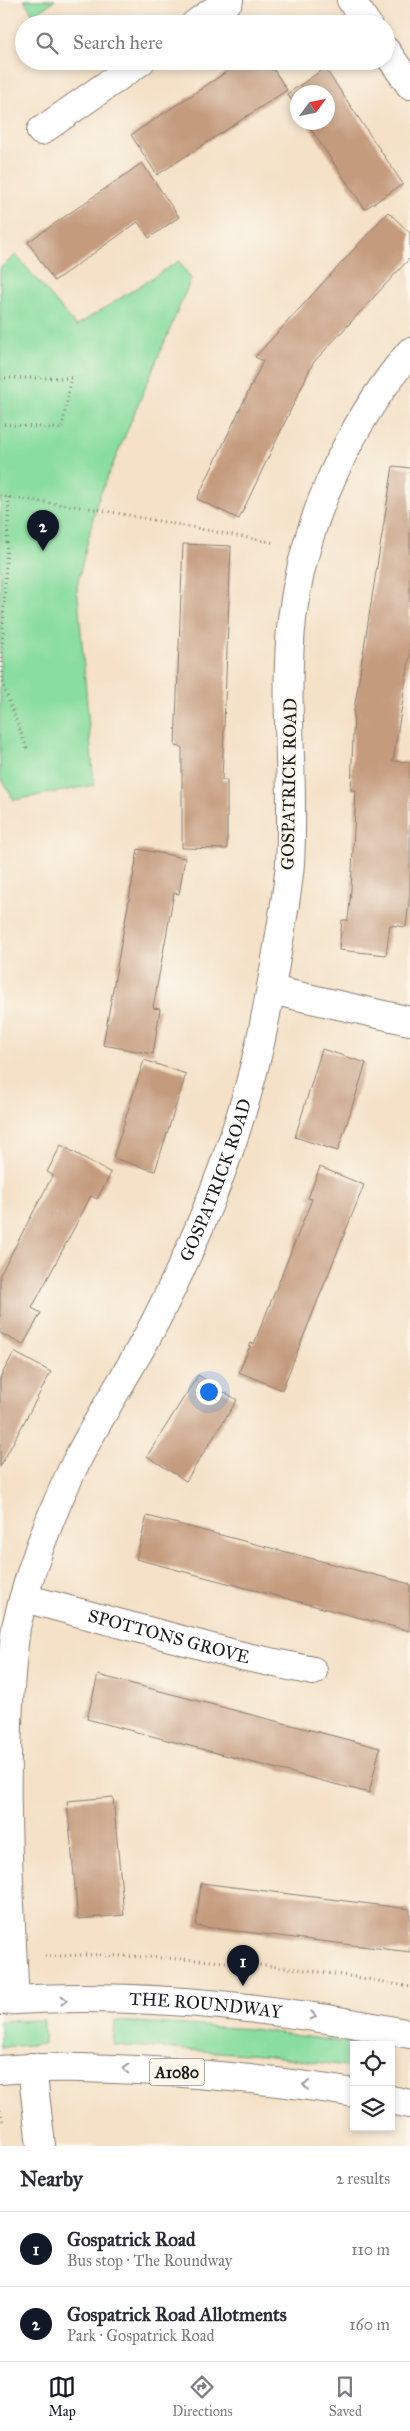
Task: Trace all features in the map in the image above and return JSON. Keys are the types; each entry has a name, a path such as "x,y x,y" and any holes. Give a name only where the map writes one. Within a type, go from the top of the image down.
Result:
{"street":[{"path":"208,15 229,0"},
{"path":"351,0 362,15"},
{"path":"395,64 410,85"},
{"path":"41,131 128,70"},
{"name":"GOSPATRICK ROAD","path":"8,2000 8,1897 0,1815 3,1721 10,1658 8,1626 24,1598 56,1507 76,1462 155,1321 214,1195 256,1060 271,990 290,866 292,788 290,669 292,620 302,567 336,466 361,420 395,370 410,352"},
{"path":"271,990 410,1021"},
{"name":"SPOTTONS GROVE","path":"24,1598 242,1656 313,1671"},
{"name":"THE ROUNDWAY","path":"8,2000 138,2000 218,2005 299,2014 395,2036"},
{"path":"32,2067 41,2146"},
{"name":"A1080","path":"0,2070 32,2067 188,2072 282,2081 350,2092"},
{"path":"395,2101 410,2104"}],"path":[{"path":"0,378 71,378 62,429 0,424"},
{"path":"0,496 95,509 308,548"},
{"path":"10,497 2,652 3,685 28,749"},
{"path":"43,1956 100,1955 246,1964 376,1980 410,1987"}],"green space":[{"path":"24,0 55,0 34,15"},
{"path":"16,255 76,326 179,261 191,279 97,502 77,586 94,785 14,800 0,777 0,268"},
{"path":"44,2020 44,2044 0,2047 0,2021"},
{"path":"115,2021 252,2029 350,2043 350,2066 263,2055 113,2045"}],"building":[{"path":"229,70 274,70 287,90 157,175 131,135"},
{"path":"322,70 326,70 403,184 365,209 311,130 335,130 335,85 300,85"},
{"path":"142,163 179,217 149,238 138,222 54,281 28,242"},
{"path":"388,212 410,233 410,258 313,363 239,519 197,499 263,361 255,357"},
{"path":"393,466 410,468 410,655 393,761 410,762 410,895 406,927 390,925 386,955 339,950 342,920 348,920 351,890 356,790 351,790 354,710"},
{"path":"183,544 231,546 222,780 227,780 227,849 182,848 182,747 175,746"},
{"path":"138,849 185,858 179,894 174,893 153,1008 160,1009 153,1054 103,1045"},
{"path":"322,1049 366,1063 338,1151 295,1137"},
{"path":"144,1060 186,1074 155,1171 113,1158"},
{"path":"61,1145 111,1173 97,1199 91,1196 32,1308 41,1313 23,1345 0,1333 0,1275 53,1175 47,1172"},
{"path":"320,1167 364,1185 282,1390 239,1372 251,1343 254,1344 312,1199 308,1198"},
{"path":"14,1352 51,1372 0,1467 0,1378"},
{"path":"198,1375 237,1400 186,1481 147,1456"},
{"path":"147,1516 410,1584 410,1631 136,1559"},
{"path":"98,1675 380,1748 369,1793 87,1719"},
{"path":"113,1797 124,1915 78,1919 67,1801"},
{"path":"201,1883 410,1909 410,1952 196,1926"}],"place":[{"name":"Gospatrick Road Allotments","path":"43,551"},
{"name":"Gospatrick Road","path":"243,1986"}]}
